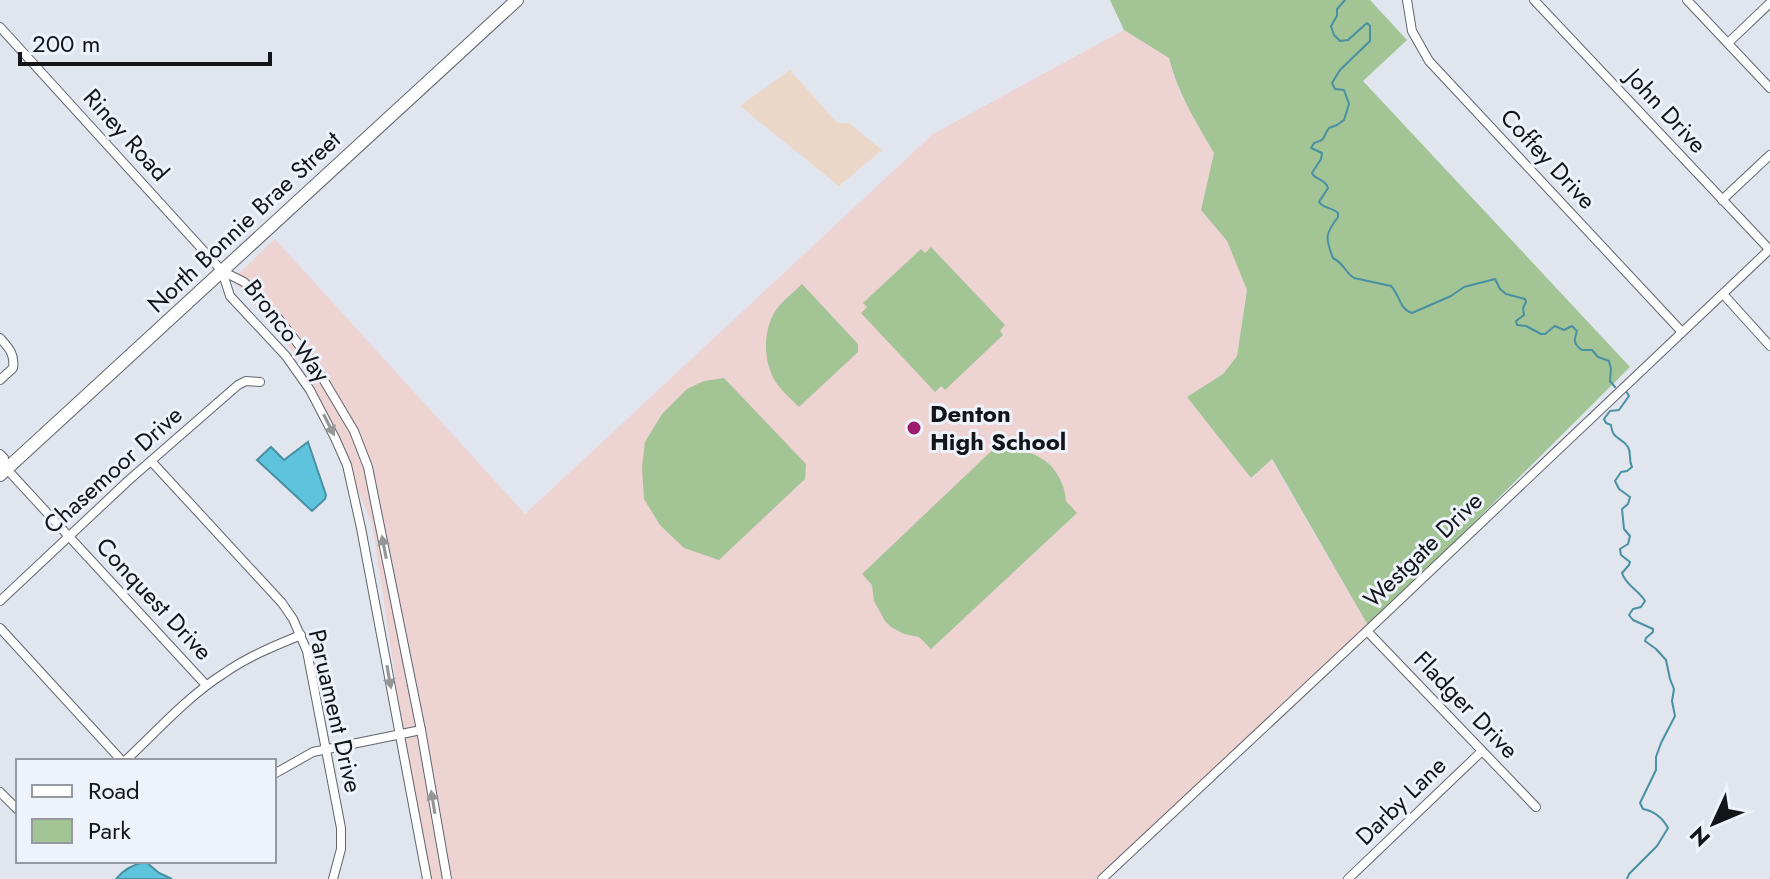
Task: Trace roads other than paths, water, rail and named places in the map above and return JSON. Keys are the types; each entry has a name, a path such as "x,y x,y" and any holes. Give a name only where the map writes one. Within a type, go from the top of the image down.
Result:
{"main road":[{"name":"North Bonnie Brae Street","path":"3,468 517,0"}],"street":[{"name":"Coffey Drive","path":"1407,0 1412,31 1429,61 1682,332"},
{"name":"John Drive","path":"1534,0 1770,249"},
{"path":"1687,0 1770,88"},
{"path":"1728,43 1770,3"},
{"name":"Riney Road","path":"0,27 222,271"},
{"path":"1722,200 1770,155"},
{"name":"Westgate Drive","path":"1102,879 1770,249"},
{"name":"Bronco Way","path":"222,271 244,282 298,342 354,431 368,467 421,730 447,879"},
{"name":"Bronco Way","path":"222,271 230,296 286,356 310,390 347,465 427,879"},
{"path":"1723,294 1770,346"},
{"path":"0,338 11,350 14,359 13,368 0,380"},
{"name":"Chasemoor Drive","path":"0,601 238,385 246,381 260,382"},
{"path":"0,454 4,458 3,468"},
{"name":"Paruament Drive","path":"151,461 282,603 301,635 307,651 341,837 339,863 333,879"},
{"name":"Conquest Drive","path":"3,468 206,685"},
{"path":"0,628 122,759"},
{"name":"Fladger Drive","path":"1367,631 1536,807"},
{"path":"126,759 206,685 242,662 301,635"},
{"path":"276,773 326,748 421,730"},
{"name":"Darby Lane","path":"1348,879 1482,751"},
{"path":"0,792 16,808"}],"water":[{"path":"308,442 326,495 312,511 257,460 271,447 284,460"},
{"path":"147,863 172,879 116,879 137,864"}],"waterway":[{"path":"1345,0 1337,9 1331,26 1334,35 1340,41 1348,40 1367,23 1370,26 1370,41 1340,70 1332,83 1335,89 1344,90 1349,104 1344,120 1329,128 1323,139 1311,148 1322,153 1312,173 1328,188 1319,202 1338,213 1328,236 1333,258 1354,278 1391,286 1404,308 1412,313 1464,287 1495,279 1506,294 1525,299 1524,315 1516,321 1517,325 1541,334 1555,326 1564,330 1572,326 1577,331 1575,342 1579,348 1592,350 1598,357 1609,361 1610,381 1615,387"},
{"path":"1626,391 1629,396 1619,410 1610,411 1604,419 1611,425 1615,436 1628,447 1632,467 1621,472 1615,481 1619,489 1630,497 1622,509 1624,529 1630,536 1628,544 1620,549 1621,555 1630,562 1622,573 1645,601 1629,615 1653,629 1645,641 1666,660 1674,689 1672,701 1675,716 1661,743 1656,770 1640,803 1643,809 1654,813 1668,828 1657,846 1627,879"}],"place":[{"name":"Denton High School","path":"914,428"}]}
